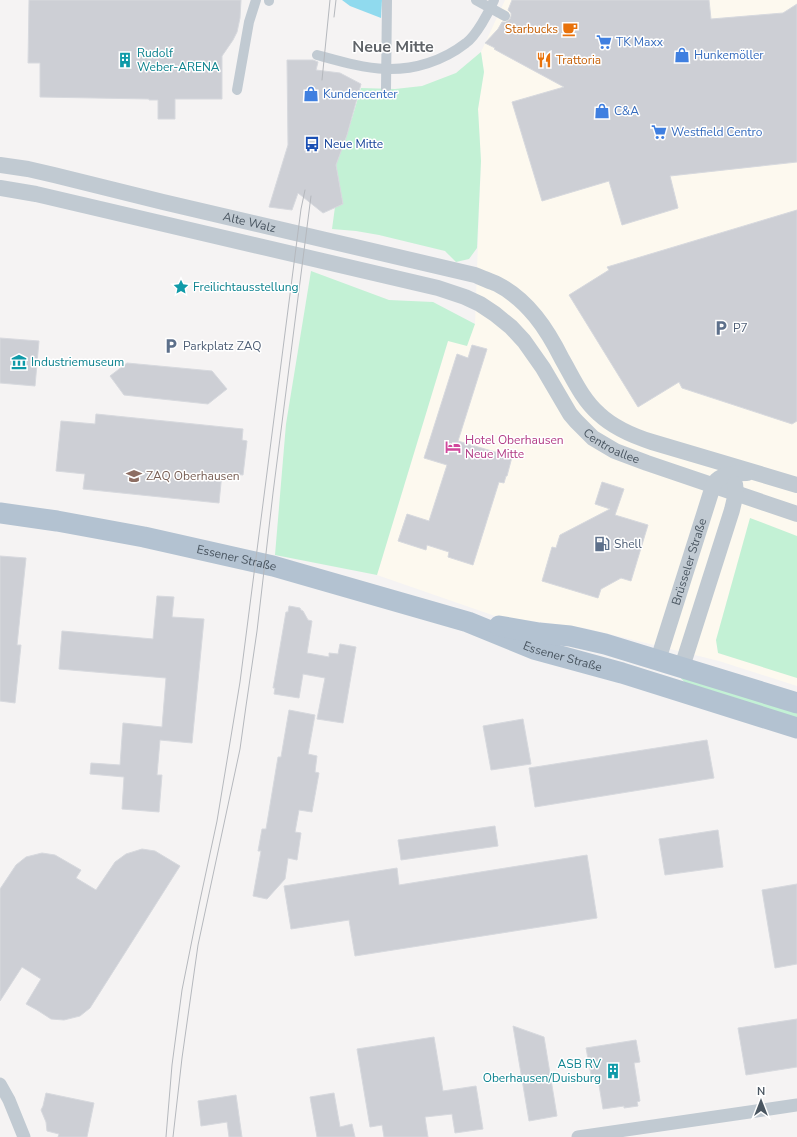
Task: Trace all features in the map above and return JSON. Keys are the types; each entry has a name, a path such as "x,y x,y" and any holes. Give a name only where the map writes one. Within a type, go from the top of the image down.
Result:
{"main road":[{"name":"Essener Straße","path":"0,513 57,521 144,537 273,566 468,622 534,649 617,671 797,728"},
{"name":"Essener Straße","path":"468,622 591,640 618,647 797,703"},
{"path":"658,660 660,685"},
{"path":"660,685 682,667"}],"street":[{"path":"237,90 249,22 256,0"},
{"path":"386,89 387,0"},
{"path":"476,0 493,4 504,16"},
{"path":"317,55 351,64 386,69 424,65 446,55 467,42 481,24 493,4"},
{"name":"Alte Walz","path":"0,165 28,169 178,206 464,272 497,284"},
{"name":"Alte Walz","path":"0,188 36,194 438,288 465,297 480,304"},
{"name":"Centroallee","path":"497,284 520,300 540,322 557,348 582,394 592,407 608,421 642,439 728,468 753,472 797,485"},
{"name":"Centroallee","path":"480,304 511,327 524,341 543,368 570,414 593,438 604,445 647,463 797,514"},
{"path":"713,486 716,480 722,477 728,468"},
{"name":"Brüsseler Straße","path":"682,667 736,494 735,480 728,468"},
{"name":"Brüsseler Straße","path":"658,660 713,486"},
{"path":"0,1084 9,1100 24,1137"},
{"path":"578,1137 797,1106"}],"shaded area":[{"path":"505,0 797,0 797,686 719,661 585,628 495,616 377,575 448,341 475,324 481,161 478,109 484,72 481,52"}],"green space":[{"path":"481,52 484,72 478,109 481,161 477,248 469,259 456,262 445,251 379,235 332,229 335,207 343,204 336,165 361,88 395,89 422,86 456,73"},
{"path":"311,271 389,300 433,302 475,324 467,346 448,341 377,575 275,555 286,424"},
{"path":"750,518 797,536 797,678 718,653 716,640"},
{"path":"678,675 797,709 797,721 688,686"}],"water":[{"path":"342,0 382,0 381,18 350,6"}],"building":[{"name":"Rudolf Weber-ARENA","path":"29,0 241,0 240,18 237,32 222,56 222,99 175,99 175,119 158,119 158,100 40,97 40,63 28,63"},
{"name":"Westfield Centro","path":"512,0 709,0 711,19 783,13 797,4 797,162 670,176 678,208 622,225 609,181 542,201 512,102 564,87 485,43 498,29 502,22 506,22 510,19 511,13 508,10"},
{"path":"287,60 313,60 318,62 316,70 340,73 361,84 347,135 336,165 343,204 323,213 298,193 292,210 269,207 288,145"},
{"name":"P7","path":"797,210 797,421 792,424 682,388 679,382 638,407 569,295 609,270 607,267"},
{"name":"Industriemuseum","path":"0,338 39,341 35,386 0,383"},
{"name":"Hotel Oberhausen Neue Mitte","path":"472,345 487,349 458,441 512,457 504,483 499,482 473,565 448,557 449,552 427,545 426,550 398,541 407,514 429,521 447,465 424,458 457,354 468,358"},
{"path":"127,363 212,371 227,389 208,404 124,395 110,376"},
{"path":"96,414 243,429 242,440 247,441 243,475 222,473 219,503 83,489 85,474 56,471 61,421 95,424"},
{"path":"602,482 624,489 615,515 648,525 631,581 621,578 601,589 598,598 542,581 552,547 556,548 560,535 610,509 595,504"},
{"path":"0,556 26,558 17,645 21,645 15,703 0,701"},
{"path":"157,596 174,597 172,617 204,619 192,743 160,740 157,775 162,775 159,812 122,809 124,777 90,774 91,763 120,765 123,723 162,727 166,678 59,669 62,631 153,639"},
{"path":"289,606 300,608 308,620 312,621 307,653 329,657 329,653 338,654 340,644 356,647 343,723 317,719 325,678 303,674 299,698 274,694 275,688 273,688 286,612 288,612"},
{"path":"289,710 315,715 308,754 317,756 315,772 319,773 312,812 299,810 295,832 301,833 297,860 288,858 285,879 267,899 253,896 261,851 258,851 262,829 266,829 278,757 281,757"},
{"path":"523,719 531,764 491,770 483,726"},
{"path":"707,740 714,778 535,807 529,768"},
{"path":"495,826 498,846 401,860 398,840"},
{"path":"718,830 723,867 665,875 659,839"},
{"path":"142,849 155,851 180,866 90,1008 80,1016 64,1020 51,1019 26,1004 41,979 22,967 0,1001 0,889 16,865 26,857 42,853 55,855 81,870 76,878 96,890 115,862 126,854"},
{"path":"587,855 597,918 355,956 349,920 291,929 284,886 397,868 399,885"},
{"path":"797,884 797,964 775,968 762,890"},
{"path":"797,1019 797,1067 746,1075 738,1028"},
{"path":"513,1026 544,1037 557,1116 529,1121"},
{"path":"434,1037 443,1091 476,1086 483,1129 455,1133 452,1114 425,1117 428,1137 384,1137 382,1125 370,1127 357,1049"},
{"name":"ASB RV Oberhausen/Duisburg","path":"636,1040 640,1062 634,1063 640,1101 637,1102 638,1106 603,1109 598,1079 592,1080 586,1048"},
{"path":"46,1093 94,1103 87,1137 58,1137 59,1134 47,1131 46,1122 41,1110"},
{"path":"334,1093 340,1127 352,1124 355,1137 317,1137 310,1097"},
{"path":"236,1095 242,1137 229,1137 227,1122 201,1126 198,1101"}],"tram line":[{"path":"322,80 330,0"},
{"path":"334,17 336,0"},
{"path":"166,1137 172,1065 182,990 217,821 240,682 301,209 305,190"},
{"path":"173,1137 182,1058 198,945 240,749 257,631 311,196"}],"place":[{"name":"Starbucks","path":"570,29"},
{"name":"TK Maxx","path":"604,42"},
{"name":"Hunkemöller","path":"682,55"},
{"name":"Rudolf Weber-ARENA","path":"125,60"},
{"name":"Trattoria","path":"544,60"},
{"name":"Kundencenter","path":"311,94"},
{"name":"C&A","path":"602,111"},
{"name":"Westfield Centro","path":"659,132"},
{"name":"Neue Mitte","path":"312,144"},
{"name":"Freilichtausstellung","path":"181,287"},
{"name":"P7","path":"721,328"},
{"name":"Parkplatz ZAQ","path":"171,346"},
{"name":"Industriemuseum","path":"19,362"},
{"name":"Hotel Oberhausen Neue Mitte","path":"453,447"},
{"name":"ZAQ Oberhausen","path":"134,476"},
{"name":"Shell","path":"602,544"},
{"name":"ASB RV Oberhausen/Duisburg","path":"613,1071"}],"district":[{"name":"Neue Mitte","path":"393,47"}]}
